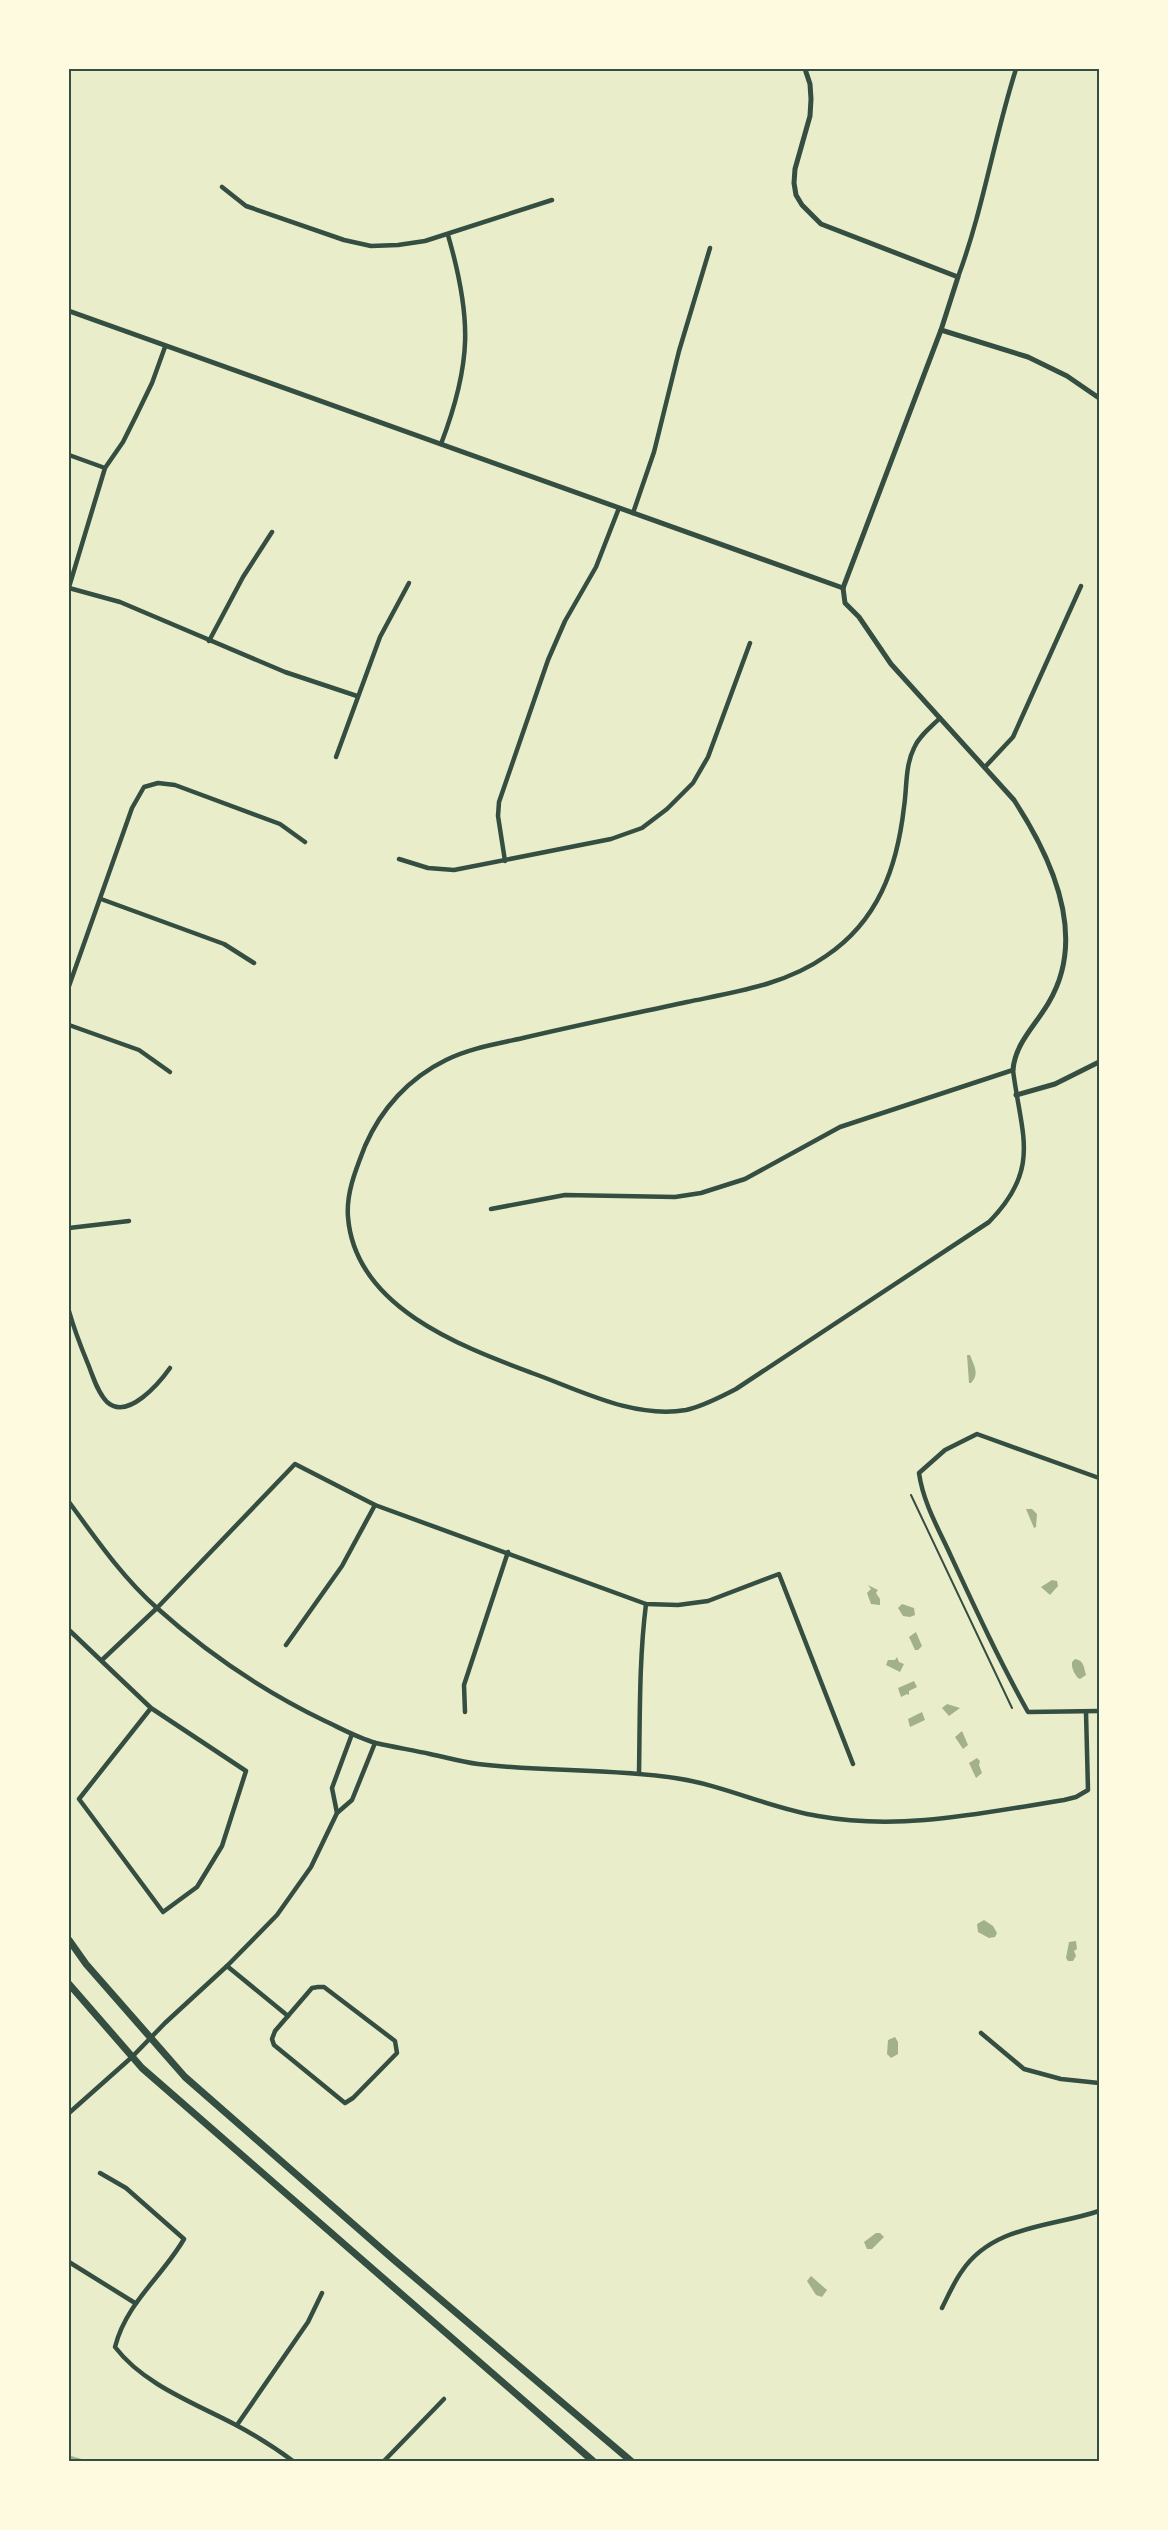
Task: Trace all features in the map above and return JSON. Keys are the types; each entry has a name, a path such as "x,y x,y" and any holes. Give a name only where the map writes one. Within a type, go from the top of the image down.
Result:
{"main road":[{"path":"69,1940 86,1964 150,2040 185,2077 631,2461"},
{"path":"69,1984 132,2057 593,2461"}],"street":[{"path":"805,69 810,84 811,107 795,169 794,183 796,195 802,206 828,227 958,278"},
{"path":"940,718 915,745 909,759 901,835 886,887 875,907 846,941 805,970 761,986 462,1053 444,1061 405,1088 373,1128 351,1183 347,1208 349,1230 364,1269 382,1290 412,1316 444,1337 481,1354 618,1404 652,1412 687,1410 736,1389 989,1222 1010,1197 1025,1160 1024,1136 1013,1070 1016,1053 1050,1001 1059,982 1064,962 1065,919 1055,878 1029,823 1014,800 985,767 891,664 859,617 844,603 843,588 941,330 972,240 1001,116 1016,69"},
{"path":"222,187 246,206 344,240 371,246 398,245 448,235 552,200"},
{"path":"441,444 456,405 464,366 466,338 461,284 448,235"},
{"path":"633,513 654,452 679,351 711,248"},
{"path":"69,311 843,588"},
{"path":"941,330 1028,357 1058,371 1099,398"},
{"path":"165,347 152,383 137,414 123,442 105,468 69,587 120,602 285,672 357,696"},
{"path":"69,455 105,468"},
{"path":"505,861 498,816 499,802 548,660 565,621 596,567 619,508"},
{"path":"209,641 243,577 272,532"},
{"path":"336,757 380,637 409,583"},
{"path":"985,767 1013,737 1081,586"},
{"path":"399,859 428,868 454,870 612,839 642,828 667,809 693,783 708,757 750,643"},
{"path":"69,986 132,808 144,787 158,783 175,785 280,824 304,842"},
{"path":"101,899 224,944 254,963"},
{"path":"69,1025 139,1050 171,1072"},
{"path":"1016,1095 1056,1084 1099,1062"},
{"path":"491,1209 565,1195 675,1197 700,1193 745,1179 840,1128 1013,1070"},
{"path":"69,1228 129,1221"},
{"path":"69,1311 97,1388 107,1402 116,1406 130,1404 155,1388 170,1368"},
{"path":"1099,1478 976,1434 945,1450 919,1473 922,1491 987,1634 1028,1712 1099,1711"},
{"path":"102,1660 157,1608 295,1464 375,1505 646,1604 678,1605 708,1601 779,1574 853,1764"},
{"path":"69,1503 104,1549 157,1608 225,1662 302,1709 352,1734 375,1743 475,1764 562,1771 639,1773 690,1781 794,1812 872,1823 943,1819 1076,1797 1088,1790 1086,1712"},
{"path":"286,1645 342,1566 375,1505"},
{"path":"465,1712 464,1685 508,1552"},
{"path":"639,1773 642,1690 640,1653 646,1604"},
{"path":"69,1630 151,1708 246,1771 222,1846 197,1887 163,1912 79,1799 151,1708"},
{"path":"337,1813 332,1788 352,1734"},
{"path":"69,2113 150,2040 278,1915 311,1867 337,1813 352,1800 375,1743"},
{"path":"227,1966 288,2016"},
{"path":"324,1987 395,2041 398,2046 397,2053 353,2098 345,2103 274,2045 272,2039 275,2031 288,2016 312,1988 324,1987"},
{"path":"981,2033 1024,2069 1061,2079 1099,2083"},
{"path":"100,2173 126,2188 184,2239 175,2254 135,2303 120,2328 115,2347 125,2361 147,2377 237,2425 293,2461"},
{"path":"942,2308 962,2270 991,2241 1032,2226 1071,2220 1099,2211"},
{"path":"69,2262 135,2303"},
{"path":"237,2425 308,2322 322,2292"},
{"path":"384,2461 444,2399"}],"path":[{"path":"911,1495 1012,1708"}],"shaded area":[{"path":"967,1355 970,1355 975,1370 974,1380 971,1383 969,1383"},
{"path":"1026,1509 1032,1509 1037,1514 1034,1528"},
{"path":"1052,1580 1057,1581 1058,1586 1050,1595 1041,1587"},
{"path":"868,1585 878,1590 876,1593 880,1599 880,1605 871,1604 867,1593 871,1589"},
{"path":"902,1604 914,1608 915,1615 903,1616 898,1608"},
{"path":"916,1632 922,1646 918,1650 915,1650 909,1637"},
{"path":"897,1657 899,1662 904,1664 900,1672 886,1665 888,1660 895,1660"},
{"path":"1075,1659 1082,1663 1085,1670 1086,1675 1080,1679 1072,1666"},
{"path":"914,1681 917,1687 909,1691 909,1695 901,1697 898,1688"},
{"path":"947,1704 960,1708 949,1716 942,1708"},
{"path":"922,1712 925,1720 910,1727 908,1719"},
{"path":"962,1731 968,1745 963,1749 955,1737"},
{"path":"977,1758 980,1761 982,1773 976,1778 969,1763"},
{"path":"984,1920 993,1926 997,1933 995,1937 989,1938 978,1932 977,1924"},
{"path":"1076,1941 1077,1949 1074,1951 1076,1956 1073,1961 1068,1961 1066,1958 1069,1942"},
{"path":"895,2037 898,2042 898,2054 891,2058 887,2054 888,2040"},
{"path":"876,2233 884,2237 872,2249 867,2249 864,2242"},
{"path":"811,2276 827,2290 822,2297 816,2295 807,2281"}],"waterway":[{"path":"69,2457 83,2461"}]}
